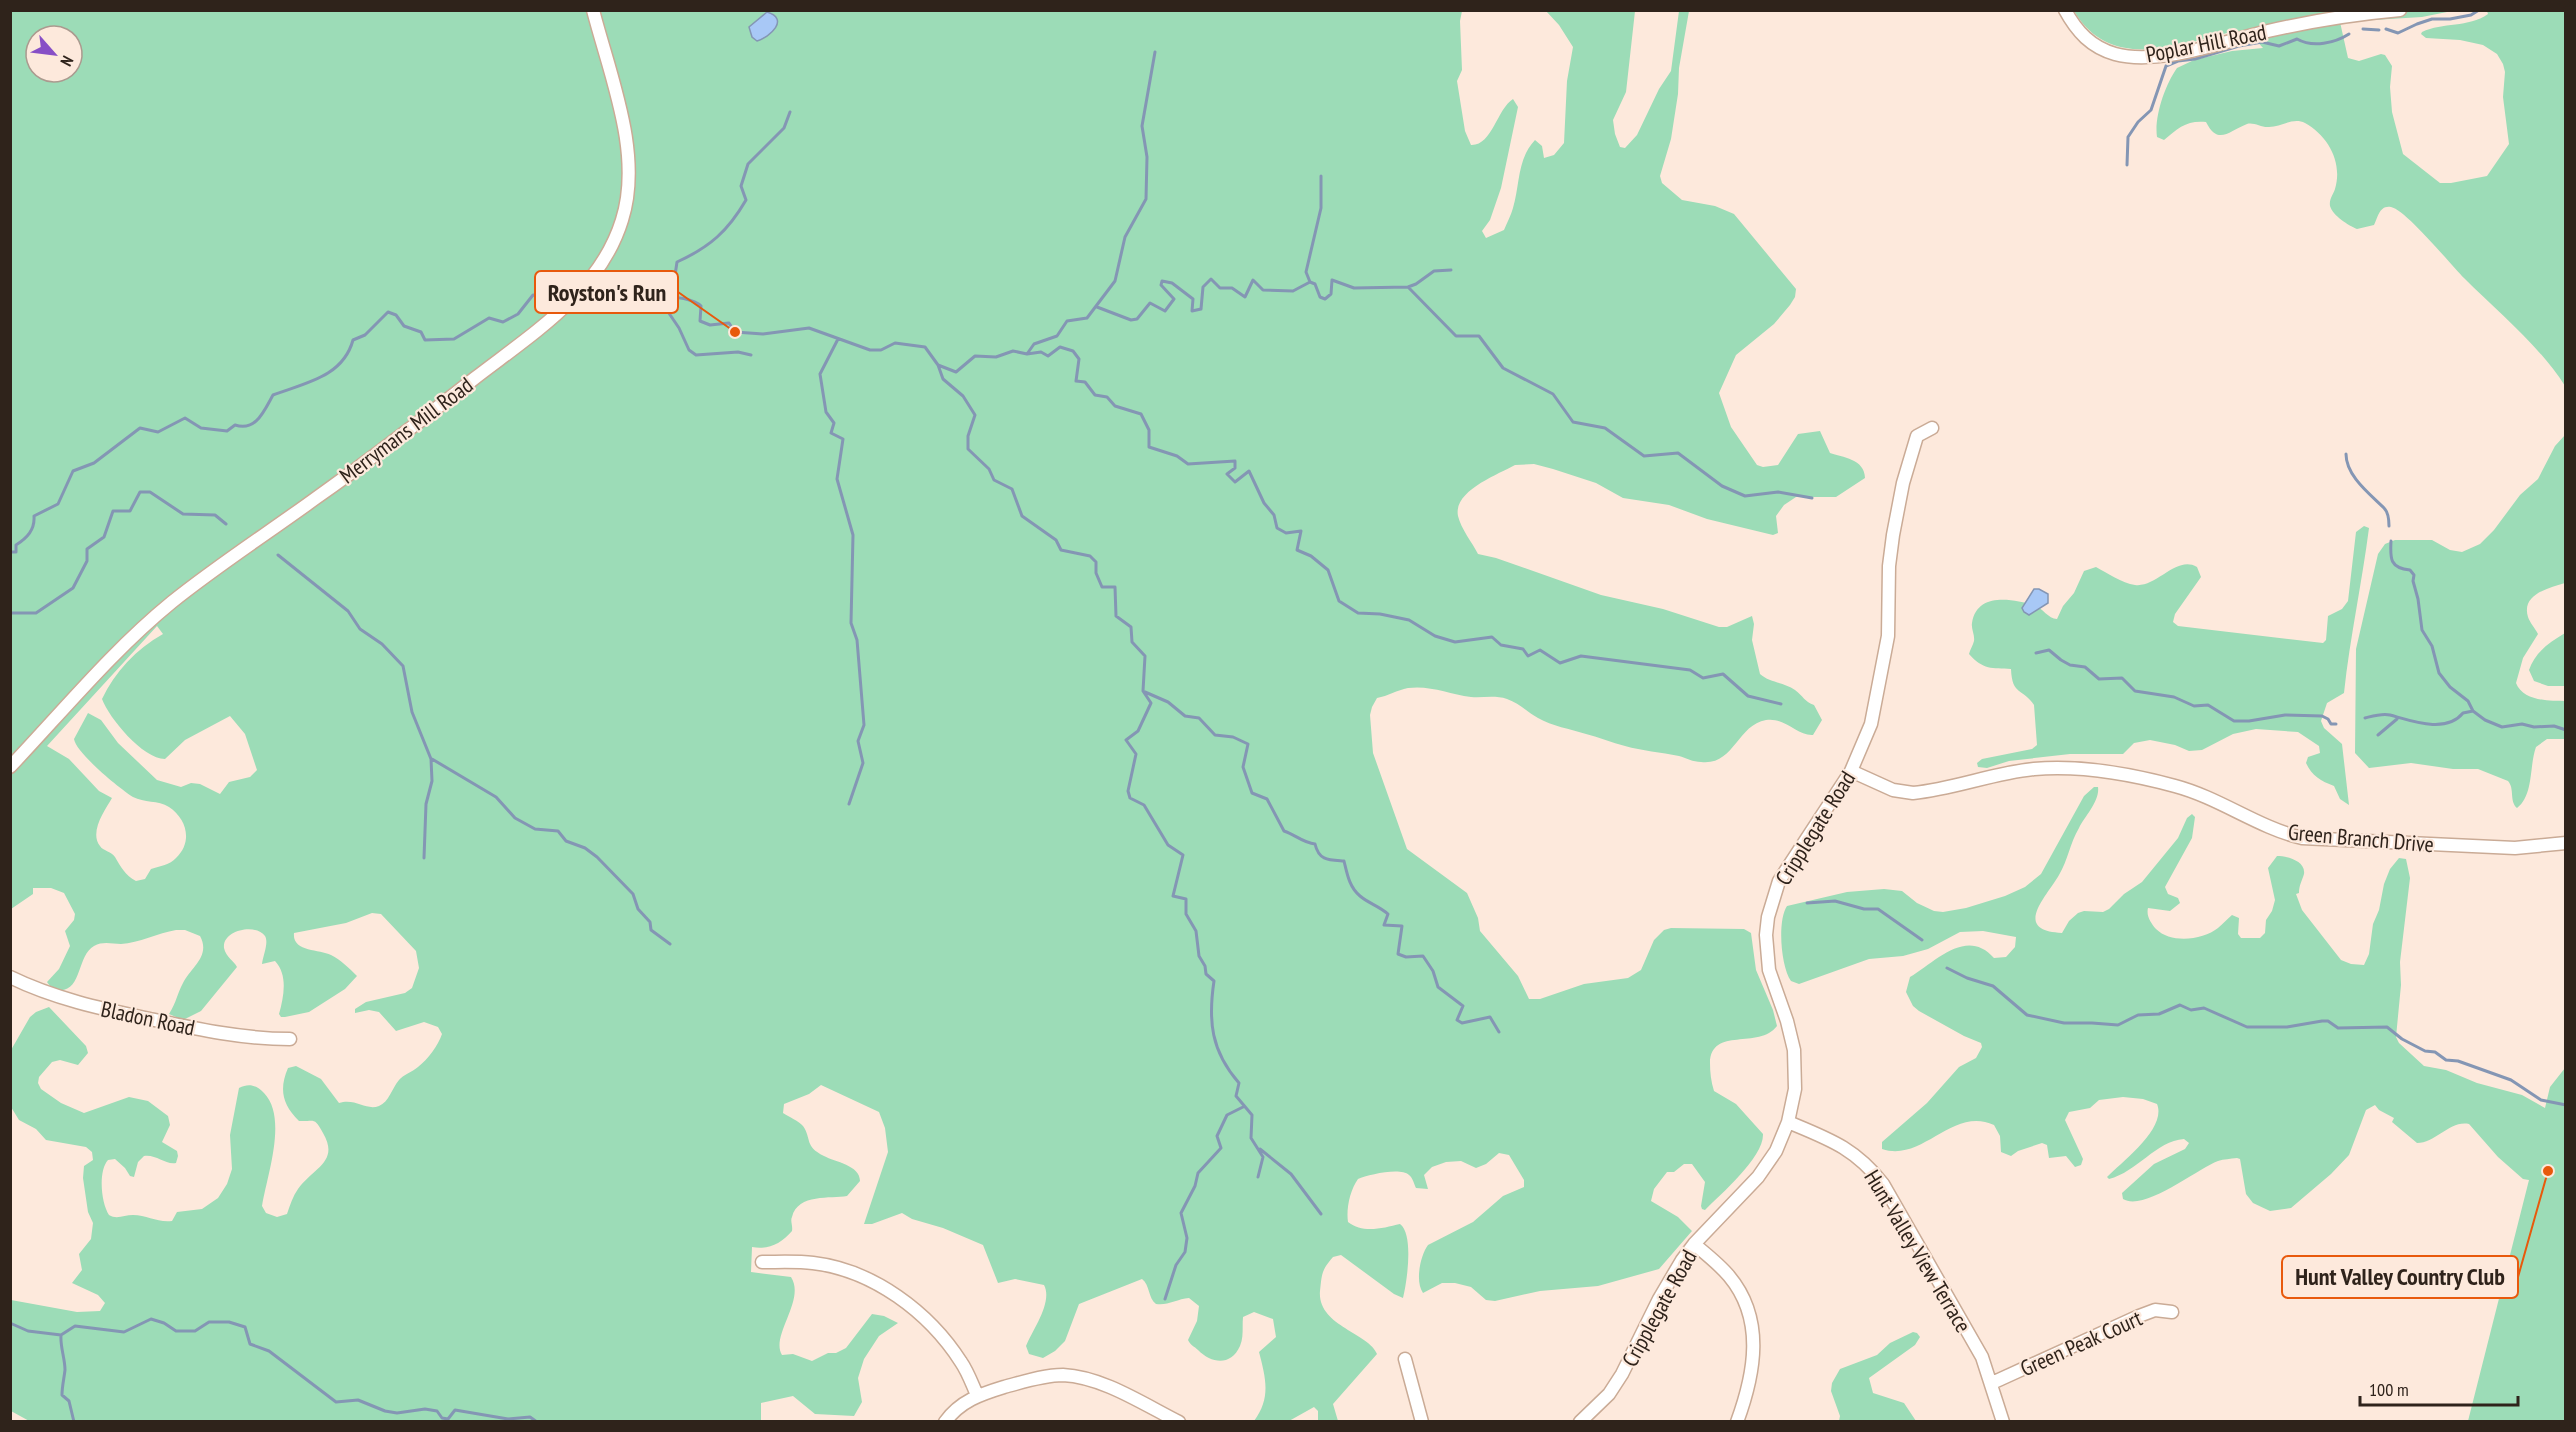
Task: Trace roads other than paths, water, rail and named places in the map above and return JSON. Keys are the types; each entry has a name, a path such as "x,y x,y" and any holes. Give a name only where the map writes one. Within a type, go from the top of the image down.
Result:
{"street":[{"name":"Merrymans Mill Road","path":"10,766 147,623 213,570 317,498 441,405 576,297 607,255 622,222 630,182 630,158 624,128 593,10"},
{"name":"Poplar Hill Road","path":"2065,10 2075,28 2085,39 2108,52 2133,57 2171,54 2334,17 2400,10"},
{"name":"Cripplegate Road","path":"1580,1422 1594,1410 1614,1386 1672,1276 1694,1244 1758,1177 1776,1151 1788,1122 1795,1089 1794,1050 1787,1021 1769,970 1766,935 1768,917 1772,899 1784,872 1851,771 1871,724 1888,636 1890,555 1899,500 1917,436 1932,428"},
{"name":"Green Branch Drive","path":"1851,771 1893,790 1913,793 2032,769 2089,770 2176,786 2211,799 2272,830 2302,838 2515,848 2565,843"},
{"name":"Bladon Road","path":"10,977 59,997 130,1015 236,1036 291,1039"},
{"name":"Hunt Valley View Terrace","path":"1788,1122 1853,1152 1869,1165 1883,1184 1982,1357 2003,1422"},
{"path":"1694,1244 1730,1277 1748,1311 1753,1332 1752,1373 1737,1422"},
{"path":"762,1262 813,1263 835,1268 875,1283 892,1293 922,1317 948,1344 963,1364 977,1395"},
{"name":"Green Peak Court","path":"1992,1383 2139,1316 2155,1310 2172,1312"},
{"path":"1406,1359 1422,1422"},
{"path":"945,1422 958,1408 977,1395 1028,1380 1064,1375 1096,1382 1179,1422"}],"water":[{"path":"767,12 777,19 776,28 757,41 752,37 749,27"},
{"path":"2034,589 2048,594 2048,603 2029,615 2022,608"}],"waterway":[{"path":"2386,29 2398,33 2432,19 2450,19 2471,15 2479,10"},
{"path":"2363,29 2379,30"},
{"path":"2127,165 2128,137 2138,122 2151,110 2166,66 2239,46 2262,42 2279,46 2297,39 2317,44 2337,40 2349,34"},
{"path":"1027,354 1034,344 1057,336 1067,321 1087,318 1115,281 1125,237 1146,199 1147,157 1142,126 1155,52"},
{"path":"663,297 664,287 674,282 677,262 709,244 739,211 746,200 741,186 748,164 784,128 790,112"},
{"path":"1310,282 1306,272 1321,208 1321,176"},
{"path":"1310,282 1315,284 1320,297 1325,299 1331,294 1332,280 1354,288 1408,287 1434,271 1451,270"},
{"path":"1097,307 1131,320 1137,319 1150,303 1165,311 1174,299 1161,285 1162,281 1172,283 1193,299 1192,311 1201,309 1203,287 1211,279 1220,288 1232,288 1245,297 1253,280 1263,290 1293,291 1310,282"},
{"path":"1408,287 1456,336 1479,336 1503,368 1553,394 1573,422 1605,428 1644,456 1678,453 1722,486 1745,496 1778,492 1812,498"},
{"path":"595,290 603,299 654,296 693,301 701,306 700,321 710,325 729,323 735,332 763,334 809,328 870,350 881,350 895,343 925,347 938,365 956,372 975,356 996,357 1013,351 1027,354 1041,352 1048,356 1060,347 1073,351 1079,359 1076,381 1085,382 1095,395 1107,397 1115,406 1141,414 1149,430 1149,447 1177,456 1188,464 1235,461 1235,468 1227,474 1235,482 1249,471 1264,503 1274,515 1277,528 1286,533 1301,531 1297,550 1311,556 1328,570 1339,601 1358,613 1380,614 1409,620 1435,636 1455,642 1492,637 1501,645 1523,649 1528,656 1540,650 1560,663 1581,656 1690,670 1703,678 1723,674 1748,696 1781,704"},
{"path":"10,552 16,552 16,545 30,533 34,516 58,504 73,471 94,463 140,428 158,432 185,418 201,428 227,431 235,425 249,426 258,419 273,395 321,377 341,363 353,340 365,335 388,312 396,315 404,326 421,332 425,340 454,339 489,318 503,322 518,314 533,295 559,296"},
{"path":"658,297 679,328 689,350 696,355 738,352 751,355"},
{"path":"838,339 820,374 826,412 834,423 831,433 843,439 837,479 853,535 851,623 857,640 864,725 858,741 863,763 849,804"},
{"path":"938,365 943,379 963,396 975,415 968,436 968,449 989,469 994,480 1012,489 1022,516 1056,540 1061,550 1090,556 1096,562 1096,573 1102,587 1115,587 1116,616 1131,627 1132,642 1145,656 1143,691 1151,703 1138,731 1126,740 1136,754 1128,791 1130,798 1144,805 1168,845 1183,855 1173,896 1186,899 1186,914 1196,931 1199,956 1205,966 1206,974 1214,981 1211,1009 1214,1035 1222,1059 1239,1083 1236,1096 1252,1115 1251,1138 1263,1157 1258,1177"},
{"path":"2346,454 2354,477 2385,510 2389,526"},
{"path":"10,613 36,613 73,588 87,561 87,549 104,537 113,511 130,511 140,492 150,492 183,514 215,515 226,524"},
{"path":"2391,541 2391,558 2395,565 2410,570 2414,575 2413,581 2422,630 2432,646 2439,673 2450,687 2468,701 2473,711 2485,720 2502,727 2522,724 2534,727 2554,726 2566,730"},
{"path":"278,555 348,611 360,629 382,644 403,666 412,712 431,759 432,781 426,804 424,858"},
{"path":"2036,653 2049,650 2070,665 2085,667 2099,679 2122,678 2135,691 2174,697 2194,706 2208,705 2234,721 2285,715 2322,716 2331,724 2336,724"},
{"path":"1145,692 1168,702 1185,716 1199,718 1215,735 1233,737 1248,744 1243,767 1252,793 1267,799 1284,831 1315,844 1322,857 1344,861 1349,880 1356,892 1388,914 1384,925 1402,926 1398,954 1406,957 1423,956 1433,971 1438,987 1463,1006 1457,1020 1462,1023 1490,1017 1499,1032"},
{"path":"2365,718 2387,714 2418,723 2438,724 2448,723 2463,713 2473,711"},
{"path":"2378,735 2397,719"},
{"path":"432,759 496,797 515,818 535,829 558,831 566,841 585,848 597,857 633,894 638,909 650,922 651,930 670,944"},
{"path":"1807,903 1835,901 1864,909 1878,909 1922,940"},
{"path":"1947,968 1967,978 1993,986 2027,1015 2064,1023 2118,1025 2138,1015 2159,1014 2180,1005 2191,1010 2204,1008 2247,1027 2287,1027 2322,1021 2328,1021 2338,1028 2387,1027 2402,1039 2425,1051 2435,1052 2446,1060 2458,1061 2511,1080 2541,1100 2566,1105"},
{"path":"1165,1299 1176,1265 1185,1252 1187,1238 1181,1213 1195,1186 1198,1173 1221,1148 1217,1136 1227,1115 1243,1107"},
{"path":"1260,1149 1291,1174 1321,1214"},
{"path":"10,1323 28,1331 61,1335 75,1326 124,1332 151,1319 164,1323 176,1331 195,1331 209,1322 229,1322 245,1327 250,1344 269,1351 336,1402 358,1400 385,1411 397,1413 425,1409 437,1411 442,1418 448,1419 455,1410 508,1419 530,1417 537,1422"},
{"path":"61,1335 65,1370 62,1395 69,1401 74,1422"}],"place":[{"name":"Royston's Run","path":"735,332"},
{"name":"Hunt Valley Country Club","path":"2548,1171"}]}
